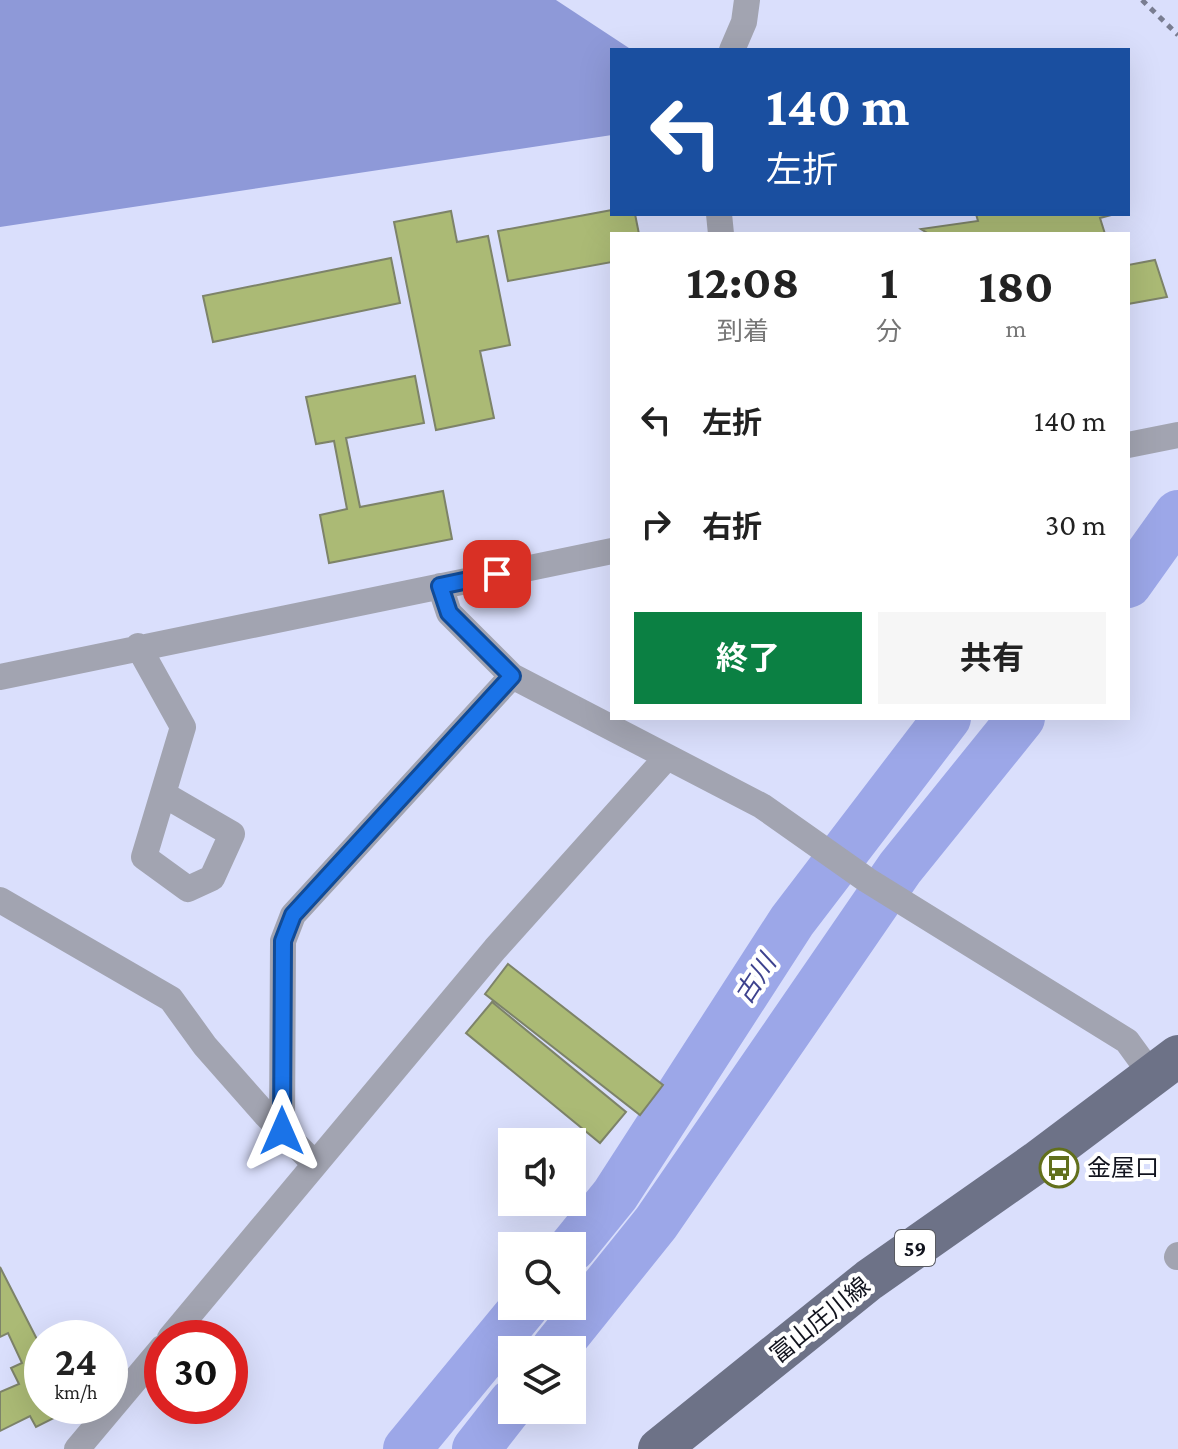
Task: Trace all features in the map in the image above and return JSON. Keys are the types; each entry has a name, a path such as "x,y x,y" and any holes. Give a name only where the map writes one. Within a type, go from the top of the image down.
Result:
{"main road":[{"name":"富山庄川線","path":"659,1449 869,1280 1037,1162 1164,1065"}],"street":[{"path":"733,48 744,22 747,0"},
{"path":"1130,445 1178,435"},
{"path":"0,677 138,646 610,551"},
{"path":"440,586 449,613 512,676 762,806 858,874 1164,1065"},
{"path":"138,646 183,727 163,794"},
{"path":"282,1131 283,941 293,915 512,676"},
{"path":"185,1320 495,949 667,757"},
{"path":"0,900 171,999 205,1046 315,1164"},
{"path":"77,1449 144,1369"}],"path":[{"path":"1142,0 1178,35"}],"shaded area":[{"path":"0,0 556,0 629,48 610,48 610,135 0,227"}],"building":[{"path":"610,210 610,216 635,216 639,232 610,232 610,262 508,281 498,231"},
{"path":"451,211 457,242 488,236 510,345 480,351 494,418 436,430 394,222"},
{"path":"977,216 1108,216 1100,218 1104,232 926,232 921,229 978,221"},
{"path":"391,258 400,303 213,342 203,296"},
{"path":"1155,260 1167,297 1130,304 1130,265"},
{"path":"415,376 424,423 346,438 360,507 443,491 452,539 329,563 320,515 347,509 334,441 316,444 306,397"},
{"path":"508,964 663,1085 640,1115 485,994"},
{"path":"492,1002 626,1112 600,1143 586,1128 582,1128 466,1033"},
{"path":"0,1267 27,1320 24,1320 24,1419 0,1431 0,1392 19,1384 11,1368 22,1363 8,1333 0,1337"}],"waterway":[{"path":"1130,581 1178,514"},
{"name":"古川","path":"585,1232 615,1195 792,921 945,720"},
{"path":"565,1336 656,1223 900,868 1019,720"},
{"name":"古川","path":"407,1449 513,1320"},
{"path":"476,1449 498,1421"}],"place":[{"name":"金屋口","path":"1059,1168"}],"route":[{"path":"282,1131 283,941 293,915 512,676 449,613 440,586 497,574"}]}
